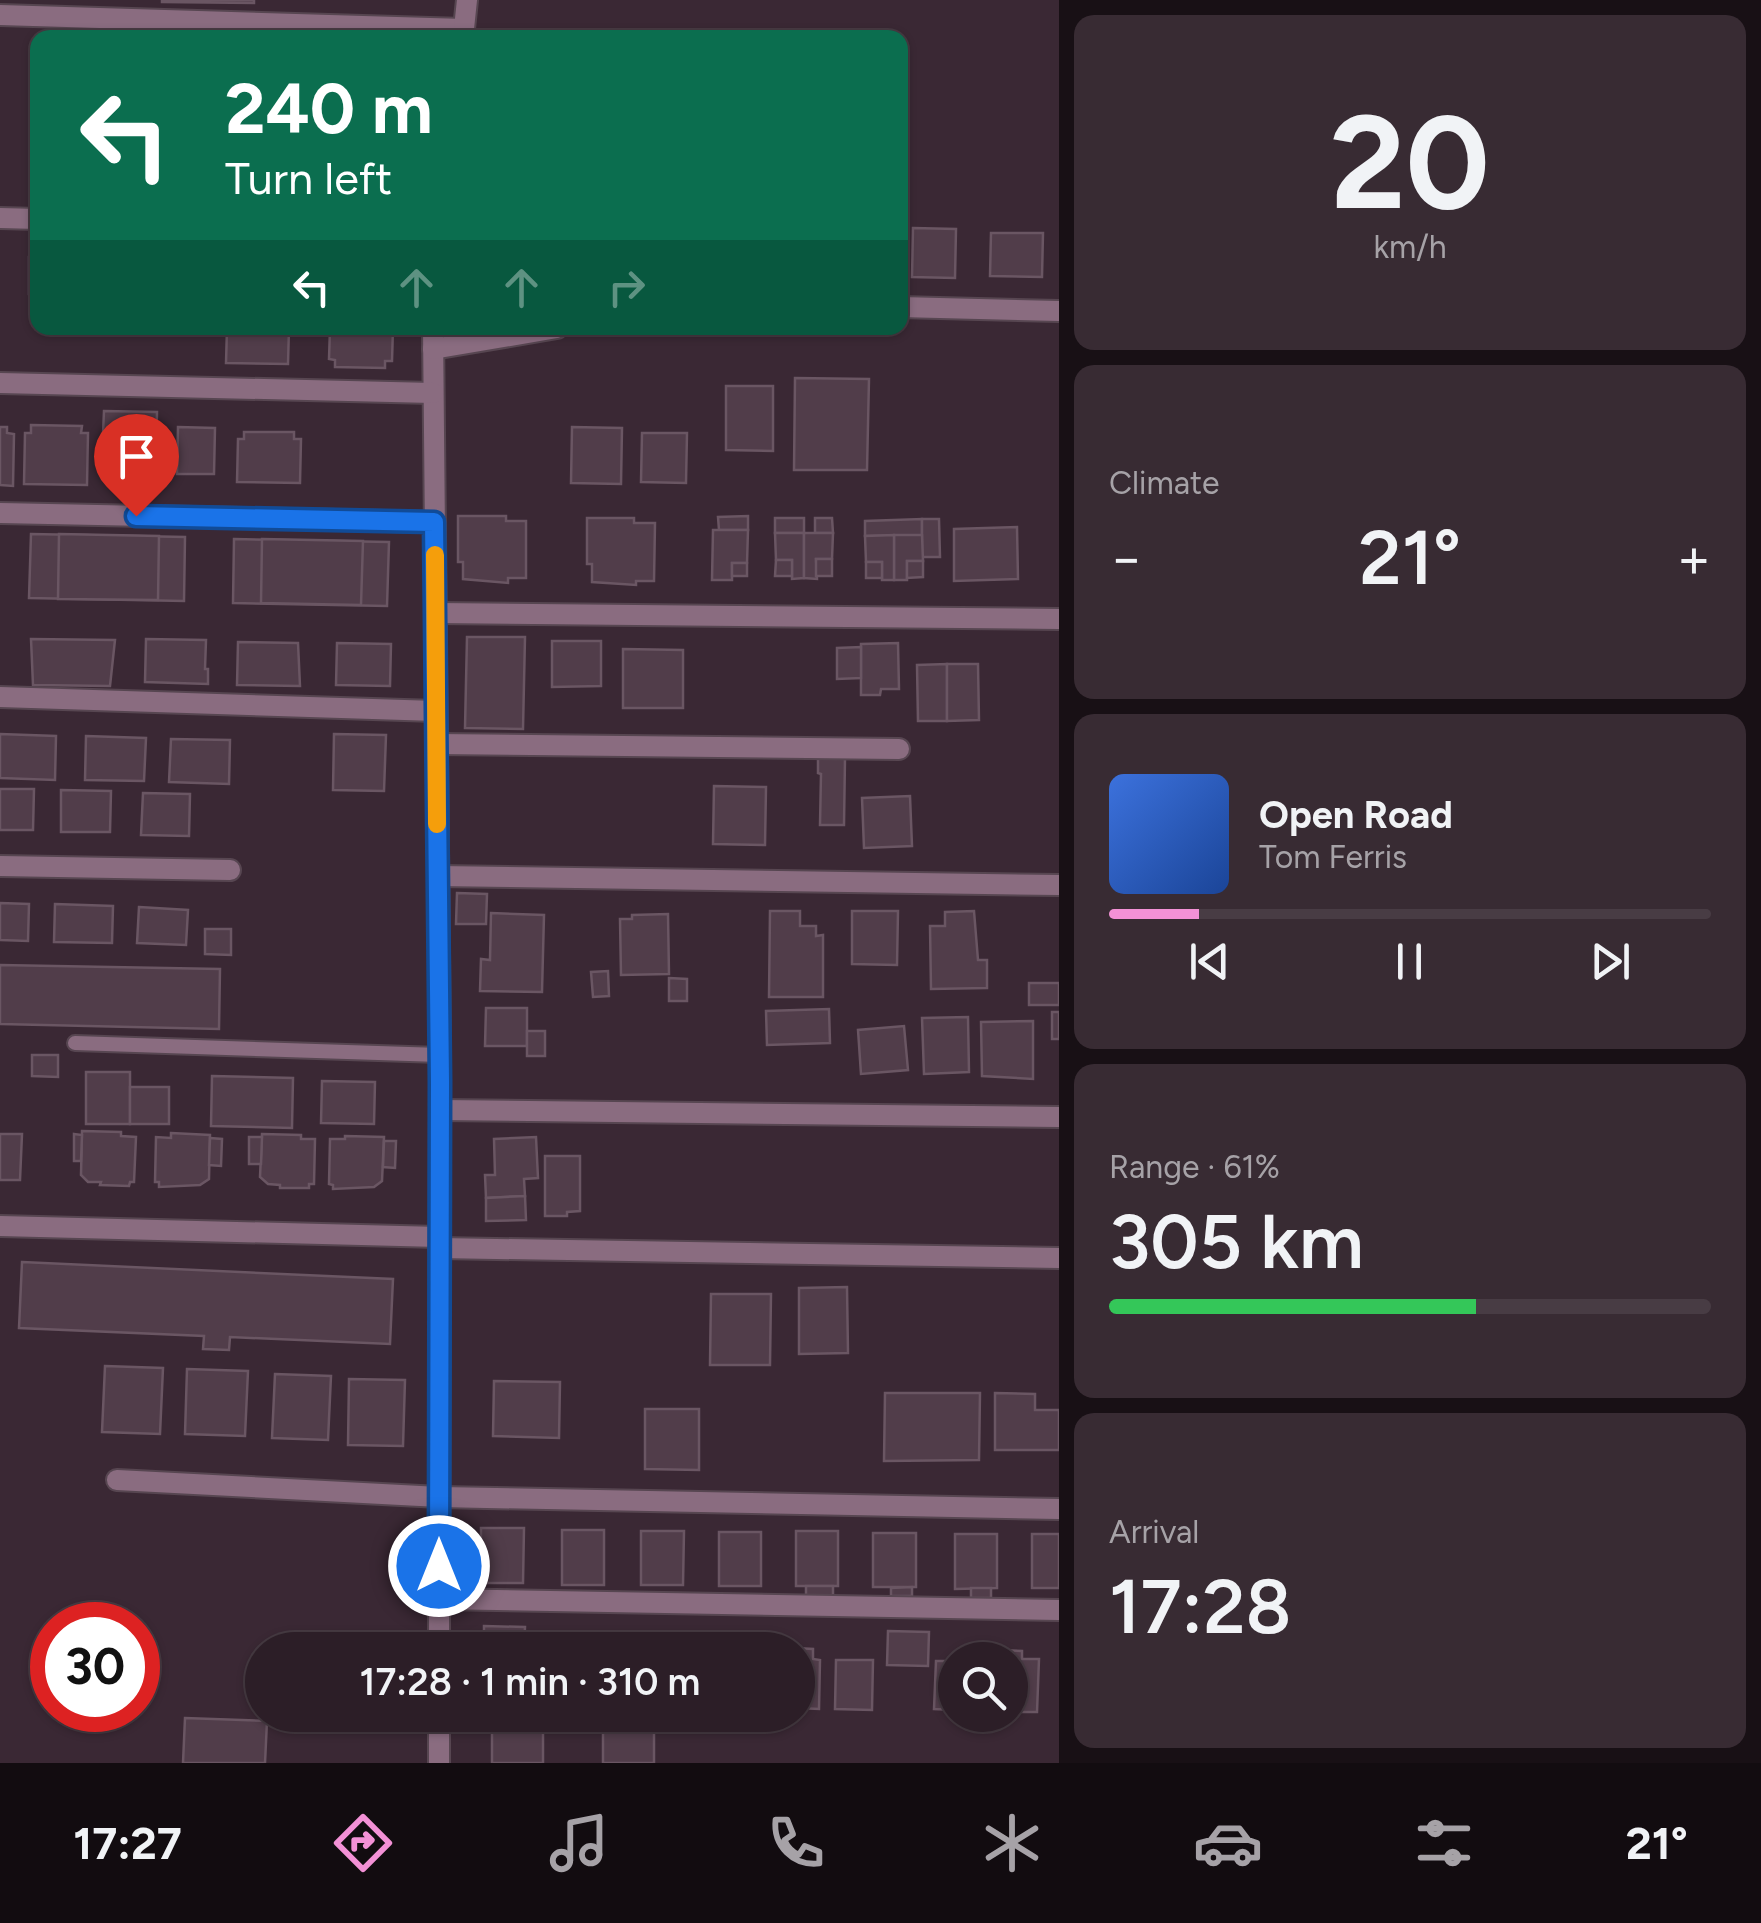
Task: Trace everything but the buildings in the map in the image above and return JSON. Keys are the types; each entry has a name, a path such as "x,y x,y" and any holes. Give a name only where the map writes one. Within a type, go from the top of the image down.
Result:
{"street":[{"path":"463,30 467,0"},
{"path":"0,16 381,30"},
{"path":"0,218 30,219"},
{"path":"908,307 1058,311"},
{"path":"439,1632 440,1055 434,338 471,335"},
{"path":"0,383 433,393"},
{"path":"0,512 434,522"},
{"path":"436,613 1058,620"},
{"path":"0,696 436,711"},
{"path":"436,744 899,749"},
{"path":"0,866 230,870"},
{"path":"438,876 1058,886"},
{"path":"440,1110 1058,1117"},
{"path":"0,1226 1058,1258"},
{"path":"117,1480 439,1497 1058,1509"},
{"path":"439,1600 1058,1610"},
{"path":"439,1732 439,1763"}],"lane":[{"path":"74,1043 440,1055"}],"slow traffic":[{"path":"435,555 437,824"}],"route":[{"path":"136,516 434,522 440,1082 439,1566"}]}
